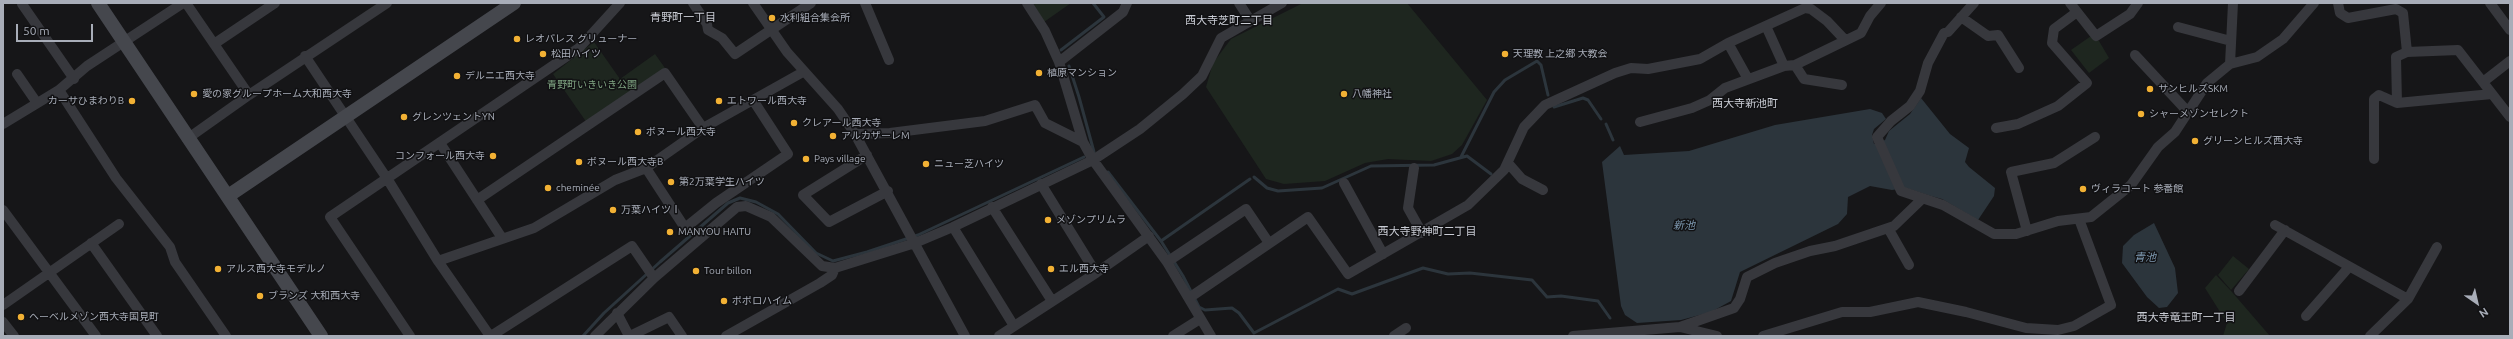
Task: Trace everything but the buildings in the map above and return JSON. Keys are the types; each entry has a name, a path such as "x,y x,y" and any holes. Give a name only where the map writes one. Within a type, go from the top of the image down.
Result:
{"street":[{"path":"98,3 321,336"},
{"path":"3,124 59,90 88,66 183,3"},
{"path":"186,3 249,95"},
{"path":"214,44 274,3"},
{"path":"188,139 305,56 387,3"},
{"path":"228,196 345,117 499,7 514,3"},
{"path":"410,336 330,217 388,180 579,48 620,3"},
{"path":"693,3 707,24 708,30 722,38 735,54 811,3"},
{"path":"753,3 771,30 803,72 838,110 855,134 888,191 965,336"},
{"path":"865,3 889,60"},
{"path":"1027,3 1045,31 1059,62 1083,142 1092,160 1113,191 1149,236 1167,262 1211,336"},
{"path":"1059,62 1123,12 1127,3"},
{"path":"1239,3 1250,20"},
{"path":"595,336 651,274 737,208 746,206 771,217 822,266 835,268 915,243 953,227 1092,160 1140,129 1183,94 1202,76 1221,38 1282,3"},
{"path":"1640,122 1692,108 1710,100 1725,88 1784,66 1795,65 1861,33 1870,16 1881,3"},
{"path":"1974,3 1944,32 1928,63 1920,91 1910,106 1891,121 1877,137 1900,191 1943,205 1994,234 2016,234 2058,221 2091,217 2131,185 2158,146 2175,132 2207,83 2230,64 2257,57 2283,39 2314,3"},
{"path":"2070,3 2096,36 2130,14 2138,3"},
{"path":"2230,64 2233,3"},
{"path":"2338,3 2340,13 2348,18 2396,9 2402,13 2407,52"},
{"path":"2490,3 2510,30"},
{"path":"22,4 74,79"},
{"path":"1189,298 1308,217 1348,274 1422,233 1468,205 1504,170 1524,127 1545,105 1615,73 1631,68 1648,69 1700,59 1728,43 1805,8 1811,9 1827,21 1844,40"},
{"path":"1996,128 2018,124 2058,106 2087,83 2052,43 2054,29 2077,12"},
{"path":"1961,17 1988,36 1998,36 2019,68"},
{"path":"1766,26 1784,66"},
{"path":"2178,27 2231,41"},
{"path":"1728,43 1748,79"},
{"path":"2397,103 2396,57 2407,52 2458,50 2510,117"},
{"path":"2135,55 2188,112"},
{"path":"305,56 388,180 438,262 490,336 632,246 651,274"},
{"path":"2483,82 2510,61"},
{"path":"1795,65 1804,79 1842,85"},
{"path":"438,262 502,238 534,228 615,180 646,168 702,128 803,72"},
{"path":"477,200 665,73 702,128"},
{"path":"17,74 37,103"},
{"path":"59,90 116,178 170,247 175,262 226,336"},
{"path":"2374,159 2374,99 2379,95 2397,103 2492,94"},
{"path":"646,168 685,228 716,203 788,154 753,100"},
{"path":"855,134 890,134 985,121 1035,105 1045,123 1083,142"},
{"path":"2026,231 2011,172 2054,163 2095,137"},
{"path":"440,143 502,238"},
{"path":"867,155 803,195 829,222 888,191"},
{"path":"1508,163 1522,179 1543,190"},
{"path":"1414,168 1408,208 1422,233"},
{"path":"1344,183 1383,254"},
{"path":"1041,184 1096,273"},
{"path":"1574,336 1680,327 1734,308 1740,299 1747,278 1775,263 1810,251 1835,246 1894,226 1922,199"},
{"path":"992,207 1052,301"},
{"path":"1167,262 1246,209 1269,243"},
{"path":"3,210 48,273 96,336"},
{"path":"1763,336 1842,312 1870,312 1918,302 1966,312 2050,333 2074,326 2111,305 2079,219"},
{"path":"3,305 119,224"},
{"path":"2275,225 2408,299"},
{"path":"953,227 1014,326"},
{"path":"1888,228 1909,265"},
{"path":"2239,291 2285,230"},
{"path":"999,336 1096,273 1149,236"},
{"path":"91,243 158,336"},
{"path":"2370,336 2408,299 2437,247"},
{"path":"2306,316 2349,267"},
{"path":"726,336 820,283 832,275 835,268"},
{"path":"617,313 629,336 669,317 682,336"},
{"path":"1173,336 1200,319"},
{"path":"3,322 14,336"},
{"path":"1680,327 1717,336"},
{"path":"1394,336 1406,328"}],"green space":[{"path":"1033,3 1071,3 1044,22"},
{"name":"八幡神社","path":"1303,3 1407,3 1487,100 1462,145 1452,154 1431,161 1388,159 1365,163 1325,181 1284,184 1266,179 1206,87 1213,63 1231,39"},
{"path":"2091,36 2099,41 2109,58 2089,73 2071,50"},
{"name":"青野町いきいき公園","path":"594,42 620,79 655,54 665,68 587,123 553,74"},
{"path":"2233,256 2249,269 2231,290 2218,275"},
{"path":"2216,275 2270,336 2223,336 2227,323 2205,288"}],"water":[{"name":"新池","path":"1921,98 1950,134 1969,148 1965,162 1969,167 1995,188 1994,196 1978,220 1942,199 1906,188 1892,190 1870,186 1848,197 1847,214 1838,224 1740,272 1731,301 1711,312 1681,320 1637,323 1625,315 1621,306 1602,162 1620,146 1624,155 1689,151 1775,125 1870,109 1882,113 1886,119 1874,129 1872,135 1874,144 1885,140 1889,131 1910,114"},
{"name":"青池","path":"2154,223 2175,268 2178,293 2167,307 2159,308 2147,297 2122,263 2123,246 2134,235"}],"waterway":[{"path":"1061,50 1104,17 1093,3"},
{"path":"1461,157 1494,92 1505,80 1537,61 1541,65 1548,95"},
{"path":"1069,66 1094,152"},
{"path":"1554,107 1583,98 1588,100 1601,119"},
{"path":"1606,124 1613,140"},
{"path":"1254,177 1267,188 1278,191 1322,188 1371,166 1434,165 1467,156 1491,174"},
{"path":"583,336 604,313 660,262 728,203 740,198 756,202 778,214 816,253 833,261 867,252 918,235 1084,157"},
{"path":"1108,172 1161,241 1183,276 1199,307 1205,310 1232,308 1239,313 1254,333 1338,289 1352,294 1423,268 1448,274 1470,273 1532,280 1547,297 1561,296 1598,301 1610,318"},
{"path":"1161,241 1250,179"}],"place":[{"name":"水利組合集会所","path":"772,18"},
{"name":"レオパレス グリューナー","path":"517,39"},
{"name":"松田ハイツ","path":"543,54"},
{"name":"天理教 上之郷 大教会","path":"1505,54"},
{"name":"植原マンション","path":"1039,73"},
{"name":"デルニエ西大寺","path":"457,76"},
{"name":"サンヒルズSKM","path":"2150,89"},
{"name":"愛の家グループホーム大和西大寺","path":"194,94"},
{"name":"八幡神社","path":"1344,94"},
{"name":"カーサひまわりB","path":"132,101"},
{"name":"エトワール西大寺","path":"719,101"},
{"name":"シャーメゾンセレクト","path":"2141,114"},
{"name":"グレンツェントYN","path":"404,117"},
{"name":"クレアール西大寺","path":"794,123"},
{"name":"ボヌール西大寺","path":"638,132"},
{"name":"アルカザーレM","path":"833,136"},
{"name":"グリーンヒルズ西大寺","path":"2195,141"},
{"name":"コンフォール西大寺","path":"493,156"},
{"name":"Pays village","path":"806,159"},
{"name":"ボヌール西大寺B","path":"579,162"},
{"name":"ニュー芝ハイツ","path":"926,164"},
{"name":"第2万葉学生ハイツ","path":"671,182"},
{"name":"cheminée","path":"548,188"},
{"name":"ヴィラコート 参番館","path":"2083,189"},
{"name":"万葉ハイツⅠ","path":"613,210"},
{"name":"メゾンプリムラ","path":"1048,220"},
{"name":"MANYOU HAITU","path":"670,232"},
{"name":"アルス西大寺モデルノ","path":"218,269"},
{"name":"エル西大寺","path":"1051,269"},
{"name":"Tour billon","path":"696,271"},
{"name":"ブランズ 大和西大寺","path":"260,296"},
{"name":"ポポロハイム","path":"724,301"},
{"name":"ヘーベルメゾン西大寺国見町","path":"21,317"}],"district":[{"name":"青野町一丁目","path":"683,17"},
{"name":"西大寺芝町二丁目","path":"1229,20"},
{"name":"西大寺新池町","path":"1745,103"},
{"name":"西大寺野神町二丁目","path":"1427,231"},
{"name":"西大寺竜王町一丁目","path":"2186,317"}]}
